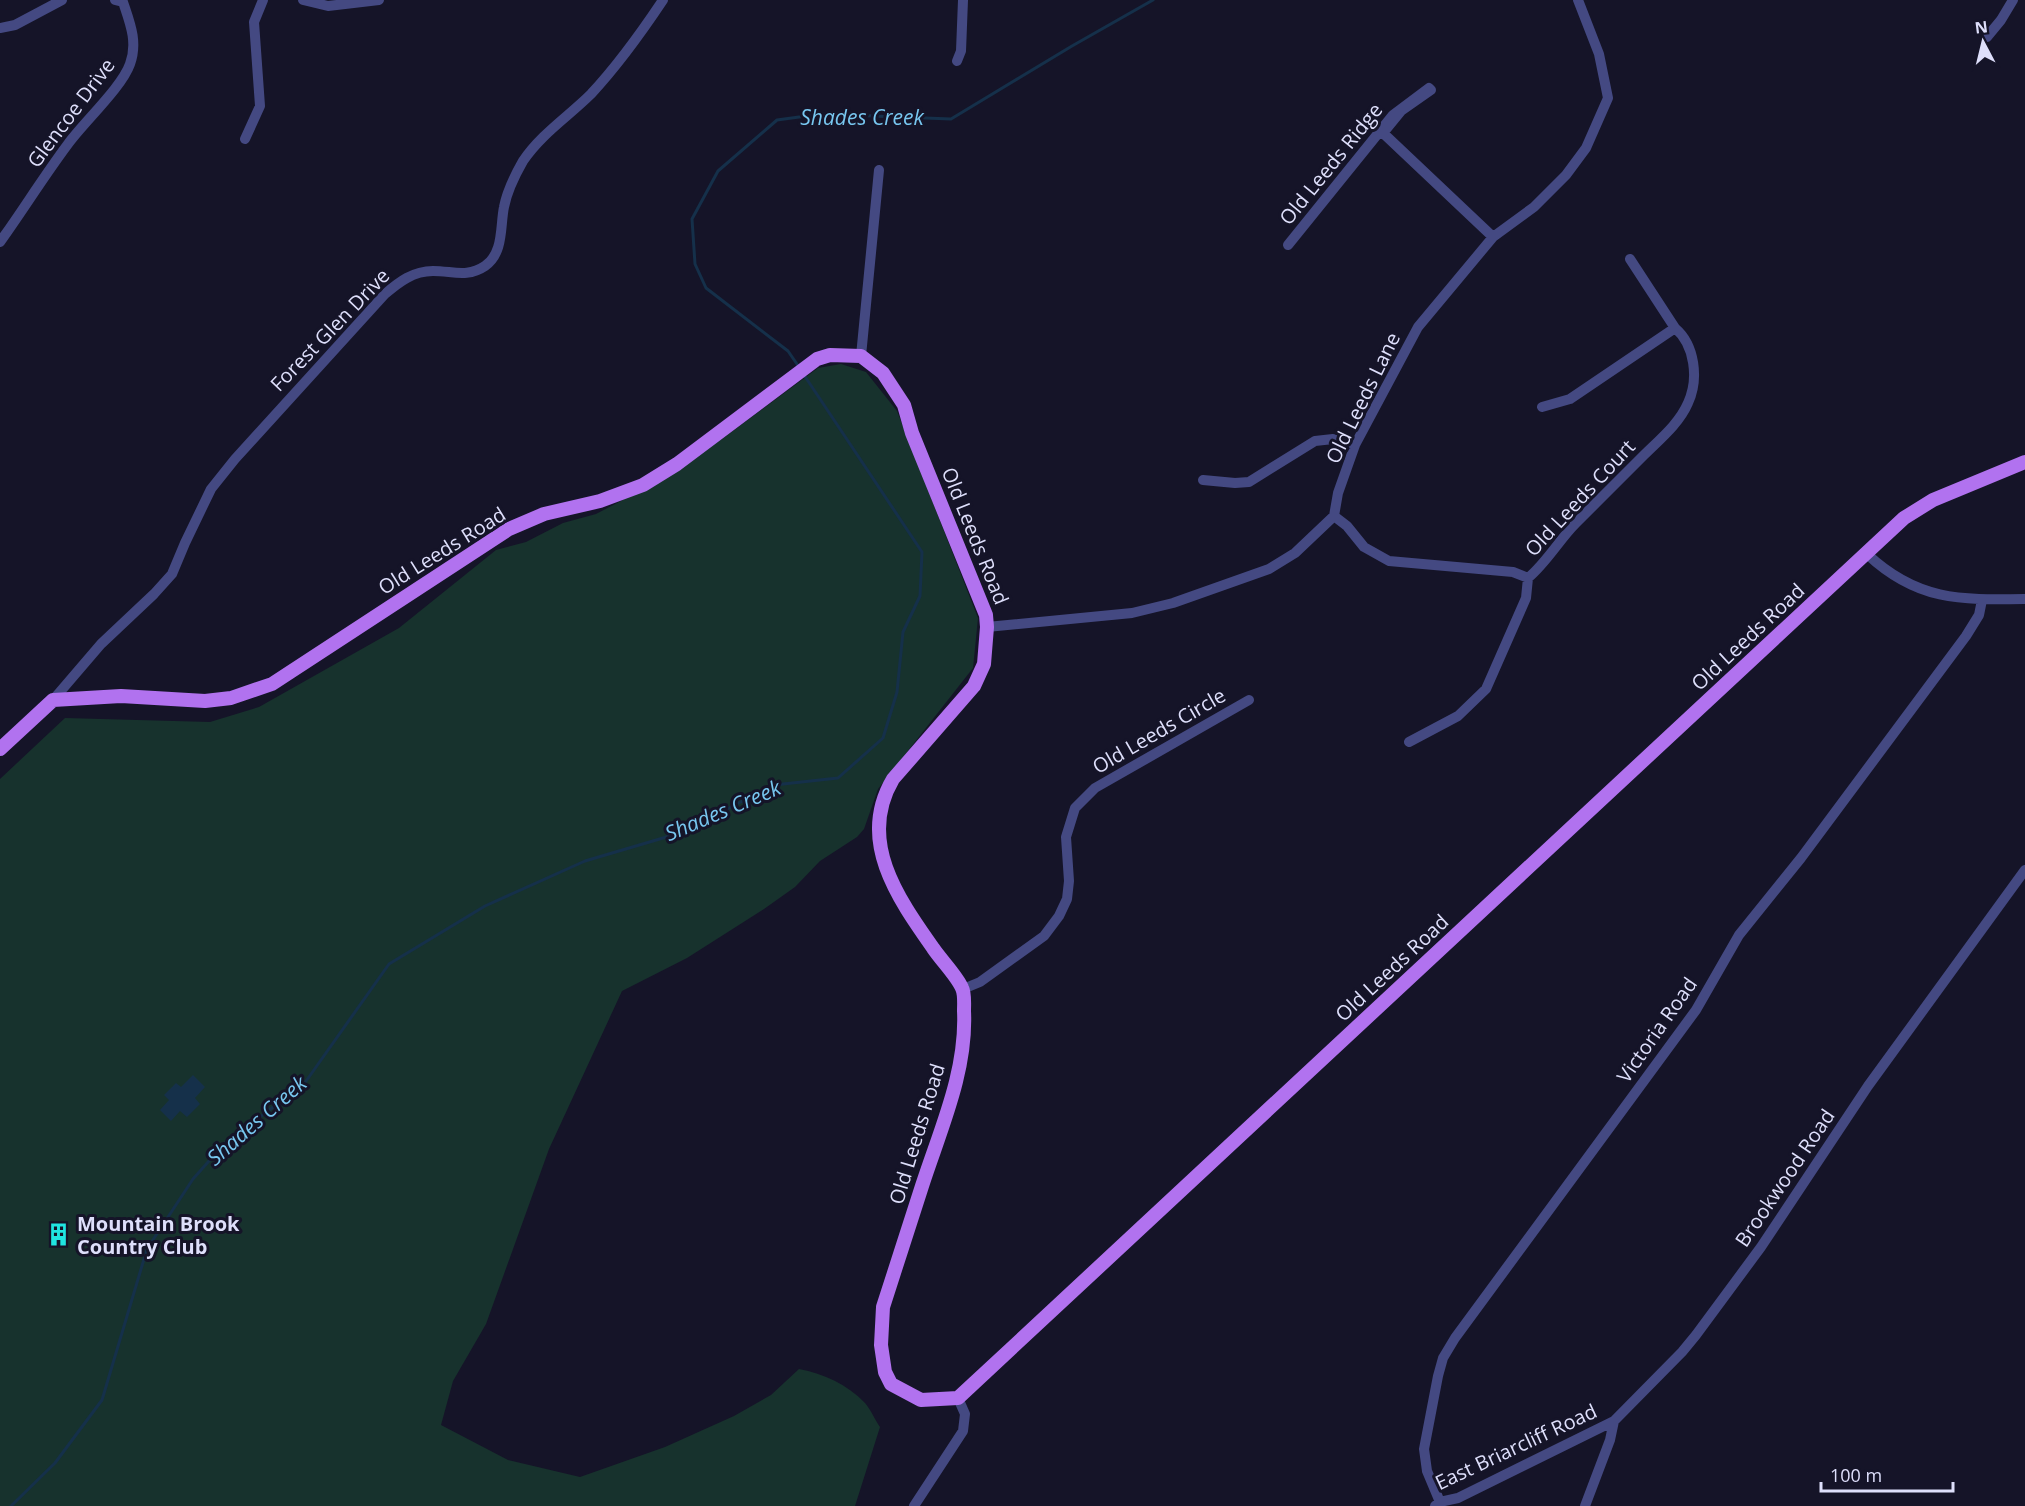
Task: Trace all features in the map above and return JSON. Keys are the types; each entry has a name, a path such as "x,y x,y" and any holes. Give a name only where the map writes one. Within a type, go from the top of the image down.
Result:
{"main road":[{"name":"Old Leeds Road","path":"53,700 122,696 205,701 231,698 272,684 509,529 544,514 600,501 643,485 677,464 817,359 830,355 861,356 883,373 904,405 912,433 986,615 984,664 974,686 893,779 885,793 879,812 878,834 883,859 894,887 932,947 963,989 965,1030 958,1078 883,1307 881,1345 885,1372 891,1384 921,1400 958,1398 1904,518 1933,500 2025,462"},
{"path":"0,749 53,700"}],"street":[{"path":"0,28 15,25 62,0"},
{"path":"245,139 260,106 254,22 263,0"},
{"path":"303,0 328,6 379,0"},
{"name":"Forest Glen Drive","path":"53,700 101,644 172,574 211,489 235,459 385,294 405,278 432,271 459,275 473,273 488,265 500,244 504,207 510,187 523,161 540,141 606,76 635,42 663,0"},
{"path":"957,61 961,51 963,0"},
{"name":"Old Leeds Lane","path":"1334,516 1338,493 1355,445 1418,327 1492,237 1534,207 1572,168 1586,148 1608,98 1599,54 1578,0"},
{"path":"1987,37 2013,0"},
{"name":"Glencoe Drive","path":"0,242 68,143 120,81 130,65 134,46 132,29 121,1"},
{"name":"Old Leeds Ridge","path":"1288,245 1393,115 1429,88 1431,90 1401,111 1383,133 1492,237"},
{"path":"861,356 879,170"},
{"name":"Old Leeds Court","path":"1409,742 1458,716 1486,689 1526,598 1528,578 1542,567 1571,528 1674,425 1688,404 1694,374 1690,346 1675,328 1630,259"},
{"path":"1542,407 1570,399 1675,328"},
{"path":"1203,480 1249,482 1315,441 1334,439 1355,445"},
{"path":"987,627 1132,613 1173,603 1269,569 1295,553 1334,516 1347,526 1364,548 1389,561 1513,572 1528,578"},
{"path":"1867,554 1884,570 1937,595 1982,600 2025,599"},
{"name":"Victoria Road","path":"1437,1504 1426,1471 1424,1449 1443,1358 1455,1338 1695,1010 1739,935 1801,858 1966,636 1979,615 1982,600"},
{"name":"Old Leeds Circle","path":"963,989 980,982 1044,936 1059,916 1067,899 1069,881 1066,837 1075,808 1095,788 1249,700"},
{"name":"Brookwood Road","path":"1585,1506 1610,1440 1614,1421 1683,1352 1696,1335 1761,1247 1868,1086 2025,870"},
{"path":"914,1506 963,1431 965,1414 958,1398"},
{"name":"East Briarcliff Road","path":"1437,1504 1458,1498 1614,1421"}],"green space":[{"path":"841,364 866,372 897,411 978,618 973,668 878,789 864,829 857,837 820,861 795,887 764,909 687,958 622,991 549,1149 486,1324 453,1381 441,1425 508,1460 580,1477 665,1447 734,1416 771,1395 799,1369 826,1377 851,1390 865,1403 880,1427 855,1506 0,1506 0,779 65,718 210,722 259,707 399,628 496,550 526,542 563,523 596,514 621,501 722,439 818,368"}],"water":[{"path":"193,1075 205,1087 195,1098 200,1104 187,1117 180,1111 171,1121 160,1110 169,1100 164,1095 176,1083 181,1087"}],"waterway":[{"name":"Shades Creek","path":"799,367 788,351 706,288 695,264 692,219 718,171 777,120 821,114 951,119 1153,0"},
{"name":"Shades Creek","path":"11,1506 55,1463 102,1400 147,1249 193,1179 225,1143 304,1084 389,964 485,906 585,861 680,833 774,785 838,778 883,738 897,692 903,632 920,596 922,552 804,375"}],"place":[{"name":"Mountain Brook Country Club","path":"59,1235"}]}
